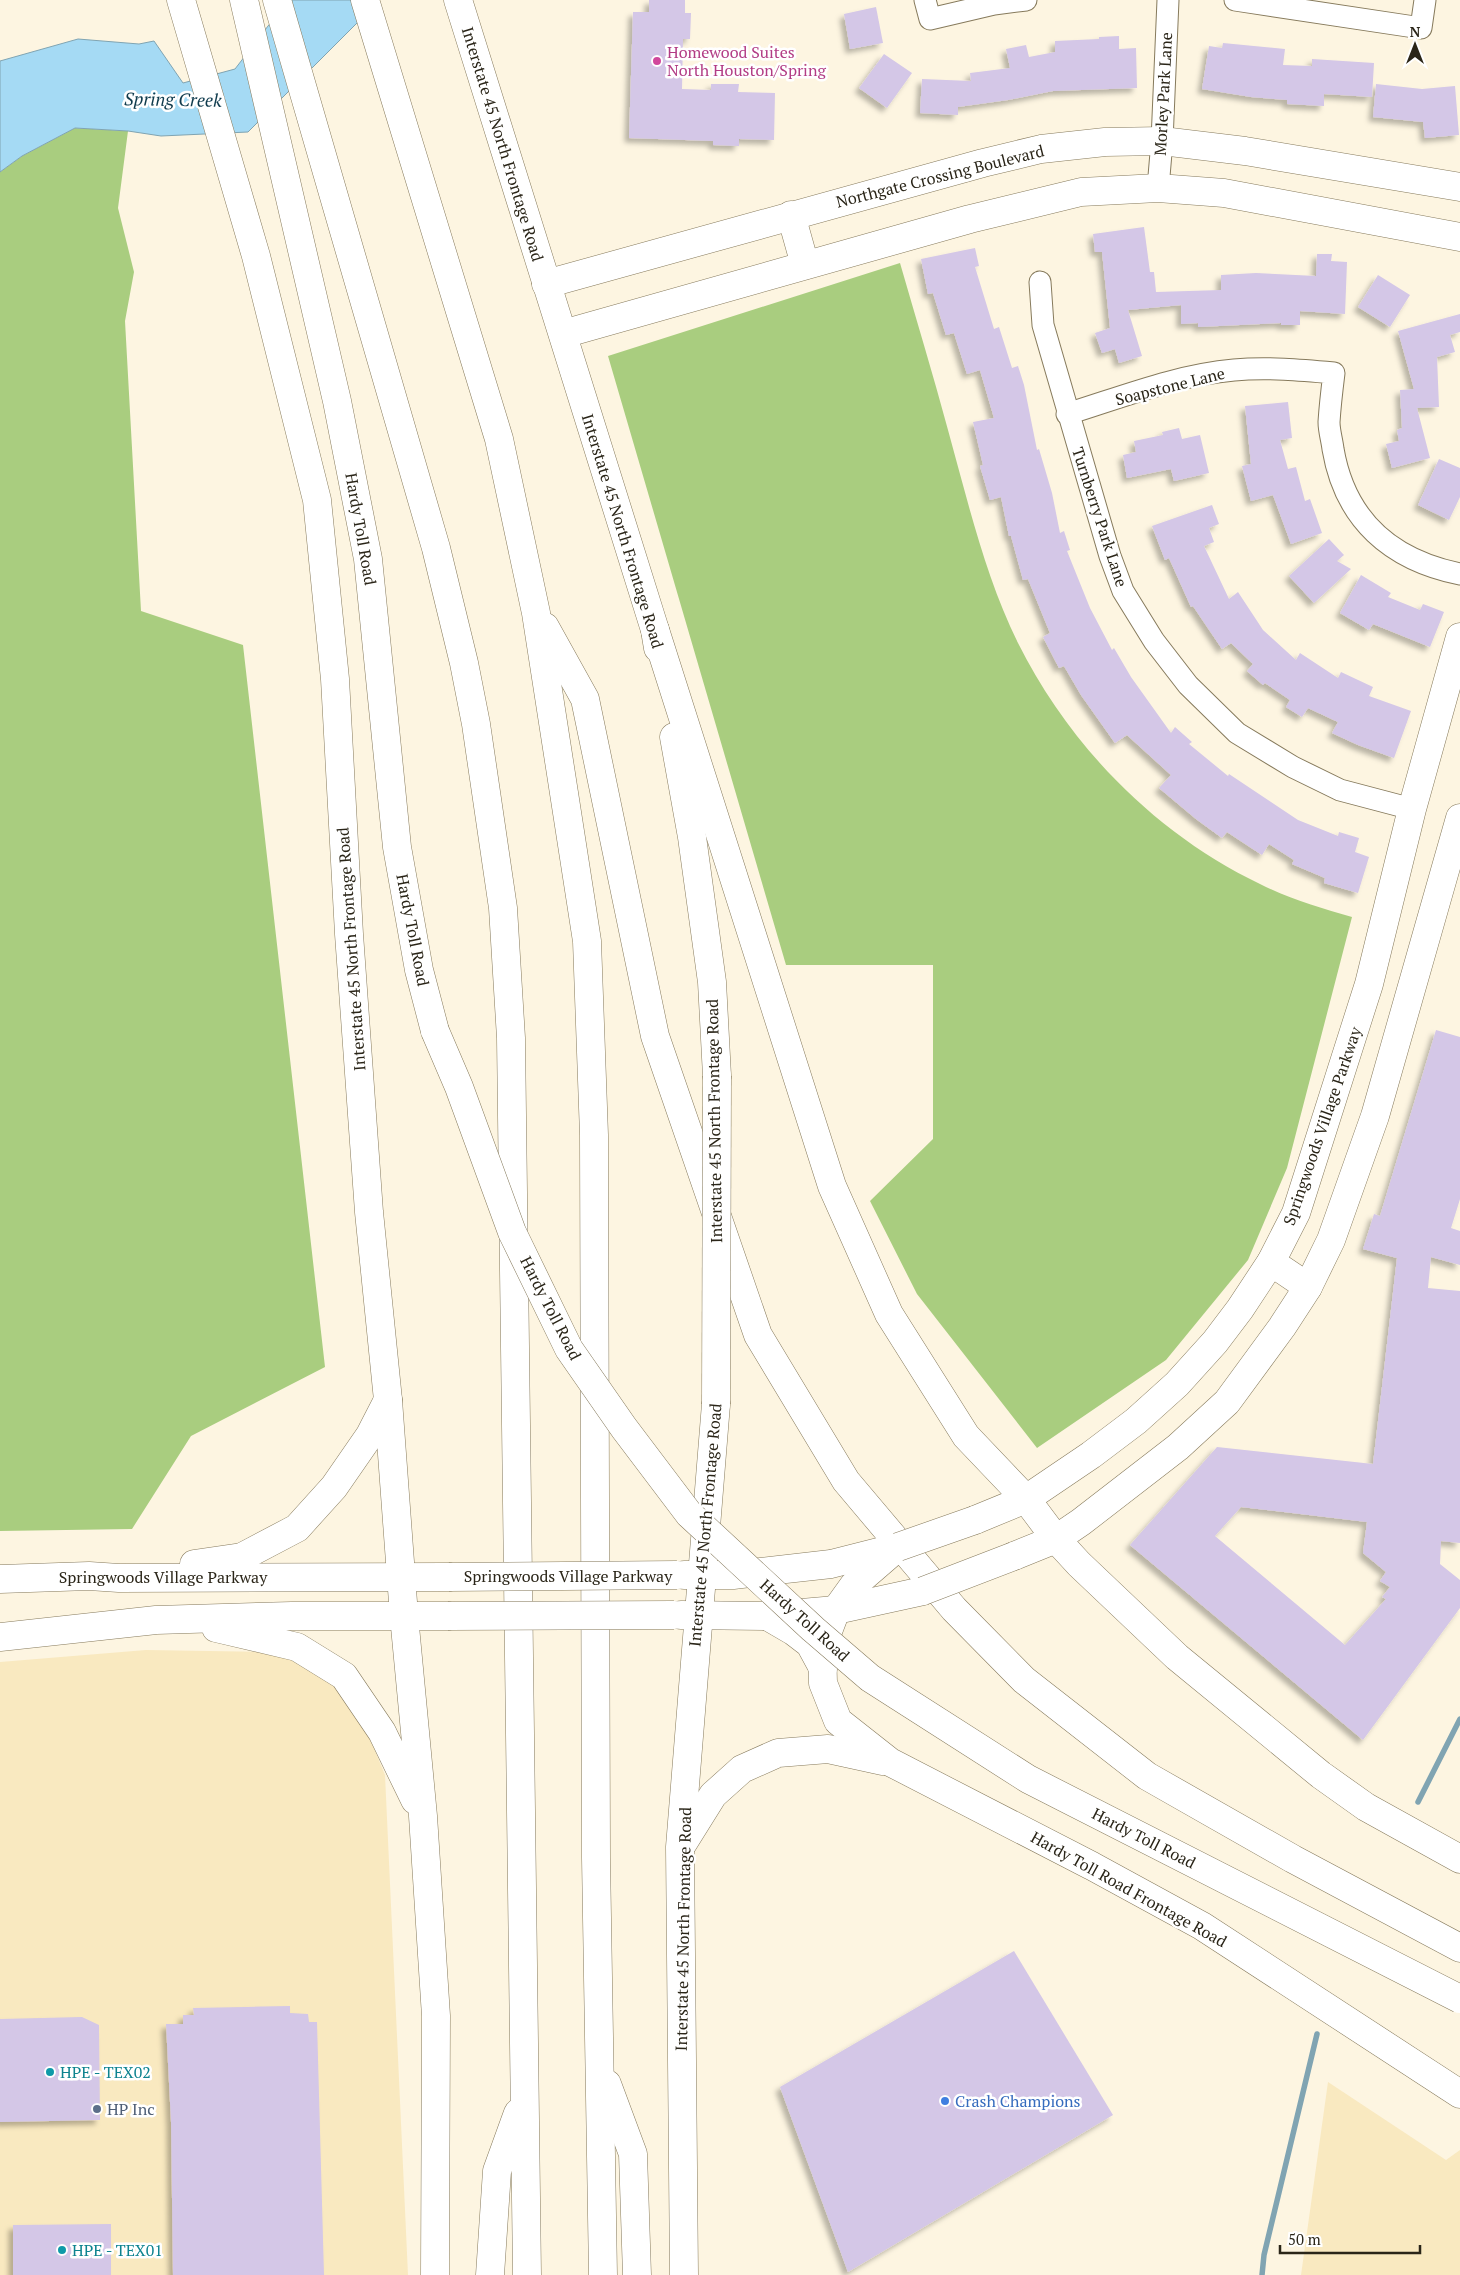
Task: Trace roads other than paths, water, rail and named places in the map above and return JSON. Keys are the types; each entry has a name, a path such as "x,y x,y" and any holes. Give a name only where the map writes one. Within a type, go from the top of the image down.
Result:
{"main road":[{"name":"Interstate 45 North Frontage Road","path":"181,0 256,256 317,500 335,679 349,934 369,1202 388,1400 404,1616 423,1816 436,2016 435,2275"},
{"name":"Hardy Toll Road","path":"244,0 337,401 368,559 397,847 420,970 435,1031 459,1087 512,1232 569,1349 624,1428 689,1514 813,1629 870,1678 1028,1779 1460,1999"},
{"path":"277,0 436,548 476,724 503,908 511,1038 526,2275"},
{"path":"365,0 499,439 536,613 587,941 594,1134 596,1858 603,2275"},
{"name":"Interstate 45 North Frontage Road","path":"458,0 655,630 692,837 712,982 717,1076 716,1404 690,1575 686,1615 680,1847 684,2275"},
{"name":"Northgate Crossing Boulevard","path":"546,284 791,215 1041,149 1105,142 1162,141 1246,151 1460,188"},
{"path":"563,334 970,219 1081,192 1158,188 1224,193 1460,237"},
{"path":"791,215 805,265"},
{"path":"536,613 585,699 655,1036 758,1335 846,1481 954,1609 1024,1680 1147,1776 1293,1859 1460,1948"},
{"path":"655,630 832,1186 889,1314 966,1436 1026,1499 1056,1539 1101,1587 1177,1657 1321,1775 1366,1807 1460,1859"},
{"name":"Springwoods Village Parkway","path":"0,1579 89,1576 119,1578 733,1575 831,1564 898,1547 975,1520 1026,1499 1091,1455 1136,1421 1177,1384 1215,1342 1240,1309 1270,1262 1296,1213 1369,984 1412,809 1460,638"},
{"path":"0,1637 178,1619 404,1616 767,1616 848,1601 923,1591 1056,1539 1178,1447 1227,1402 1282,1327 1308,1287 1331,1240 1375,1116 1460,818"},
{"path":"1369,984 1409,995"},
{"path":"1270,1262 1308,1287"},
{"path":"89,1576 119,1564 195,1564 242,1557 297,1528 334,1487 370,1435 388,1400"},
{"path":"890,1762 838,1721 823,1682 822,1647 848,1601 898,1547"},
{"path":"767,1616 793,1631 810,1644 823,1668"},
{"path":"178,1619 297,1647 344,1676 382,1732 423,1816"},
{"path":"680,1847 713,1795 742,1769 778,1753 828,1748 890,1762"},
{"name":"Hardy Toll Road Frontage Road","path":"890,1762 1092,1866 1202,1926 1460,2094"},
{"path":"600,2066 634,2154 637,2275"},
{"path":"490,2275 497,2171 524,2095"}],"street":[{"path":"925,0 930,19 994,4 1026,0"},
{"name":"Morley Park Lane","path":"1158,188 1168,0"},
{"path":"1235,0 1421,28 1425,0"},
{"name":"Turnberry Park Lane","path":"1040,282 1042,325 1110,556 1123,591 1154,641 1188,685 1237,733 1293,767 1340,790 1412,809"},
{"name":"Soapstone Lane","path":"1067,414 1154,387 1234,370 1284,369 1334,373 1329,424 1336,467 1352,506 1376,536 1412,559 1460,574"}],"water":[{"name":"Spring Creek","path":"288,0 380,0 248,132 161,136 128,131 75,128 22,156 0,172 0,61 78,39 139,44 154,41 183,83 235,69"}],"waterway":[{"path":"1418,1802 1460,1719"},
{"path":"1262,2275 1264,2255 1317,2034"}],"place":[{"name":"Homewood Suites North Houston/Spring","path":"657,61"},
{"name":"HPE - TEX02","path":"50,2072"},
{"name":"Crash Champions","path":"945,2101"},
{"name":"HP Inc","path":"97,2109"},
{"name":"HPE - TEX01","path":"62,2250"}]}
